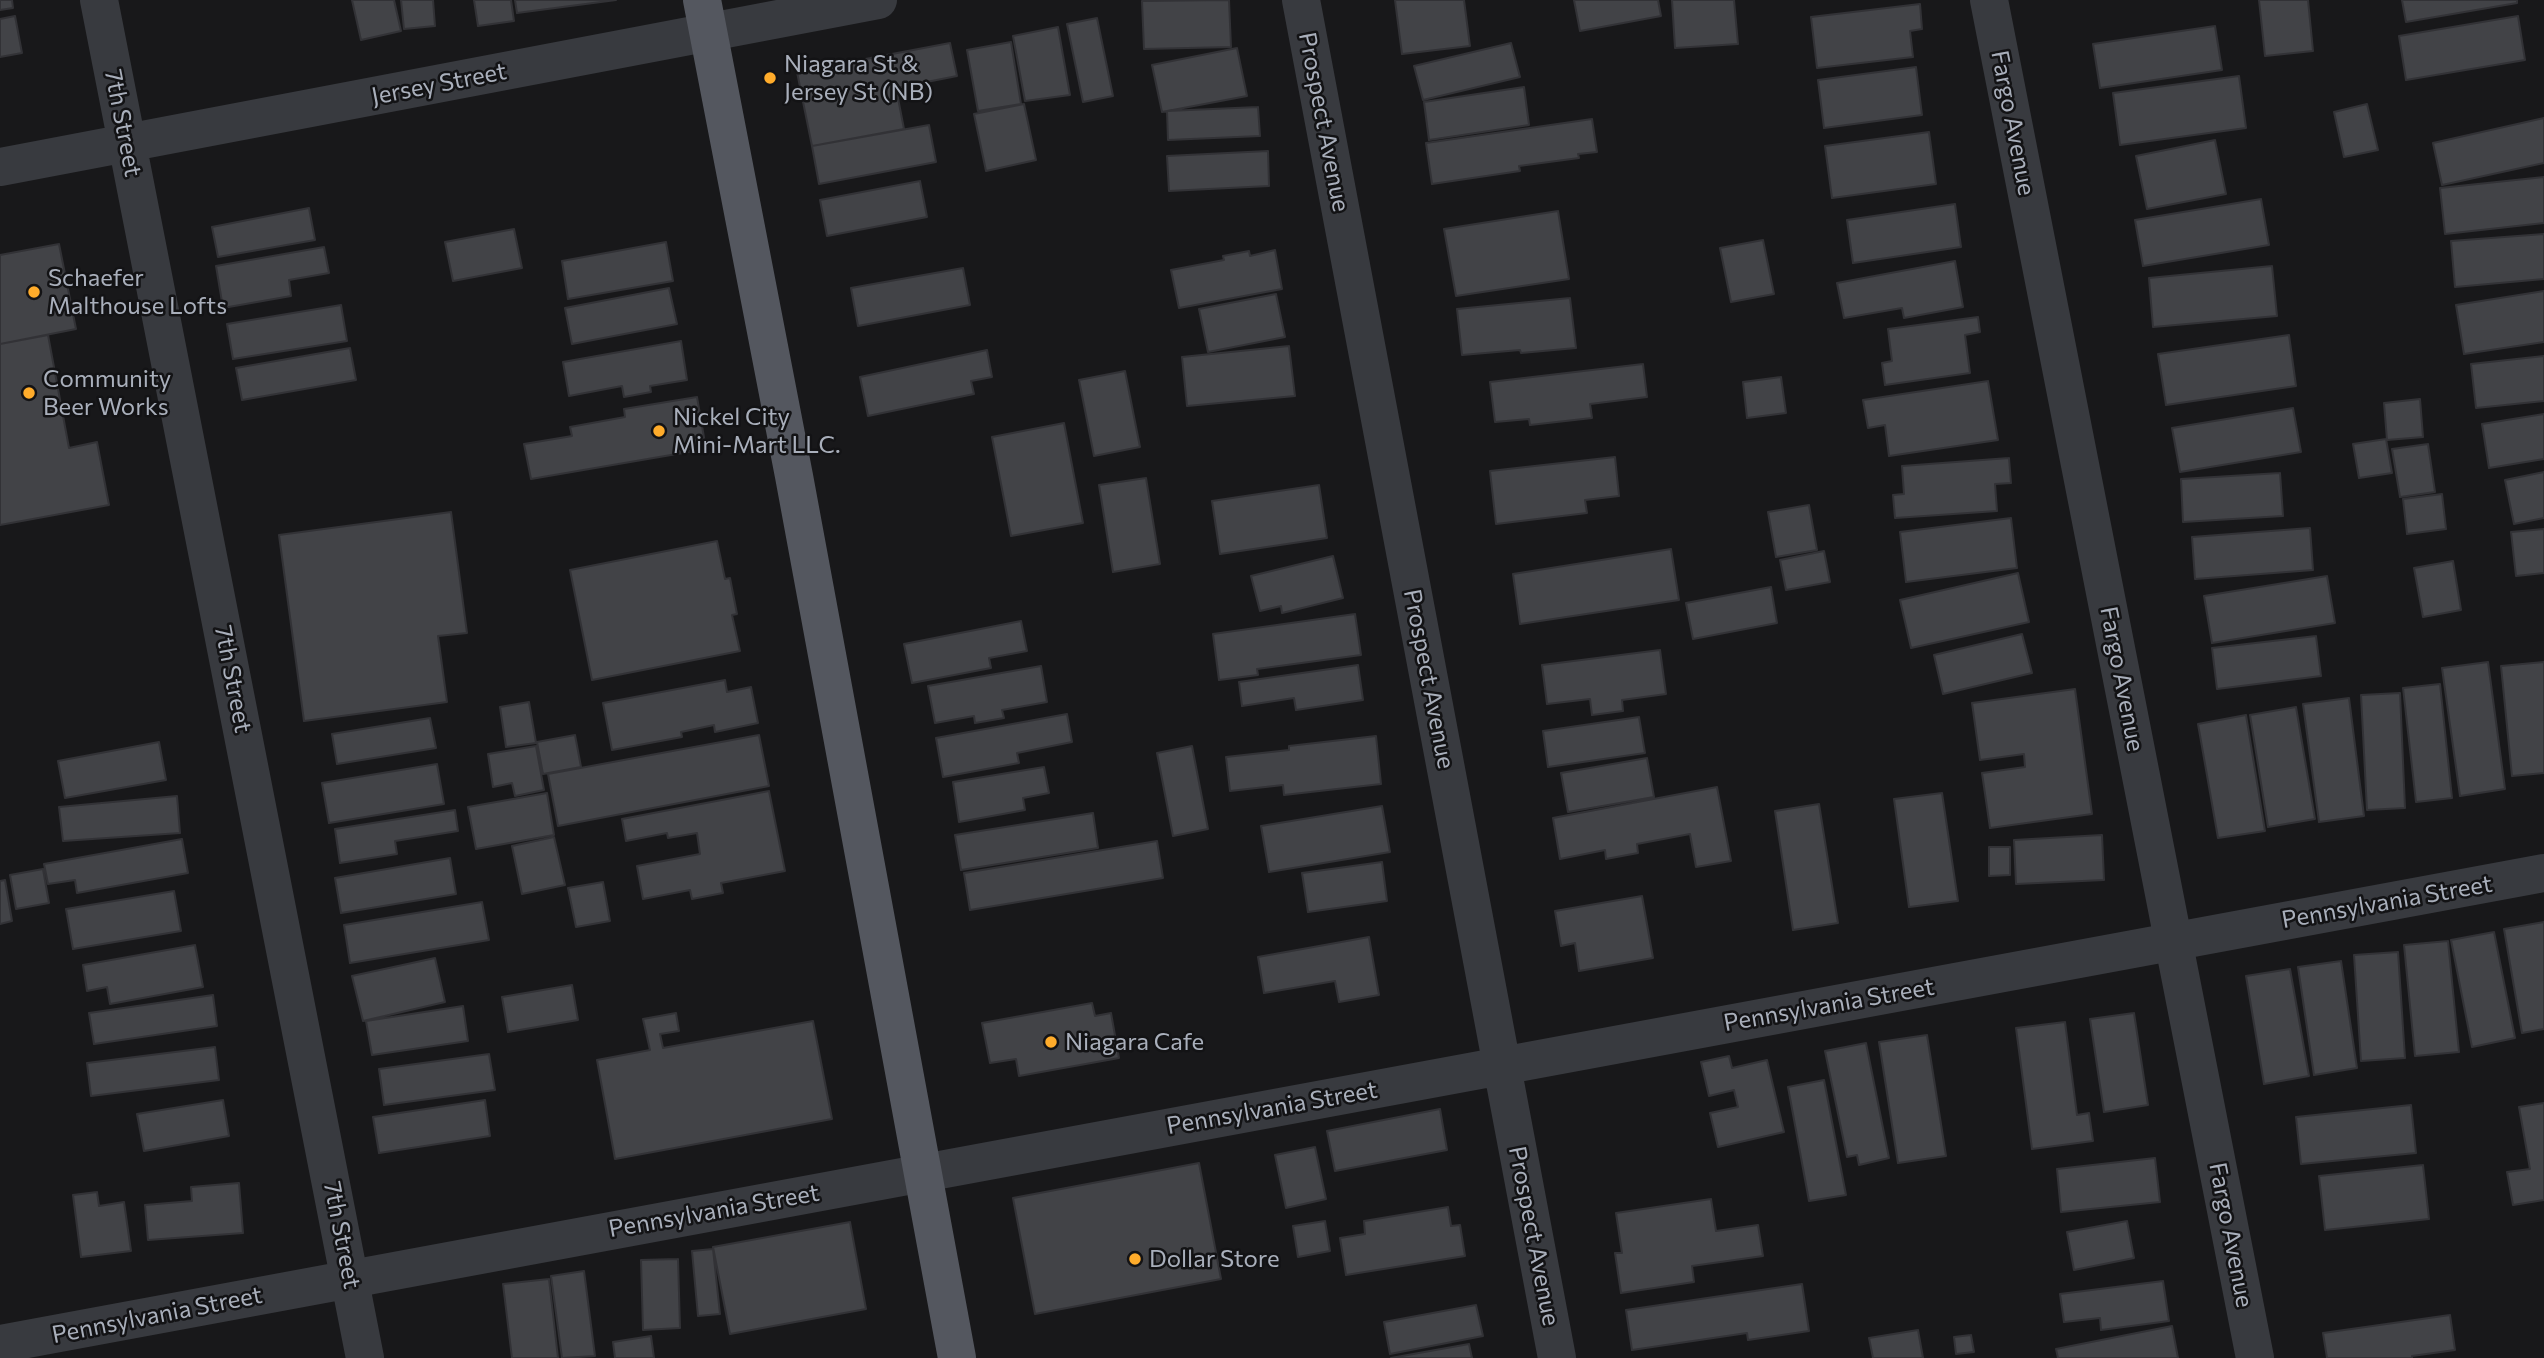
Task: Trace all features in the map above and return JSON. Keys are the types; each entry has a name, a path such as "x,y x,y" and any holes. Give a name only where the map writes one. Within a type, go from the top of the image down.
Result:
{"main road":[{"path":"705,16 794,476 957,1358"}],"street":[{"name":"7th Street","path":"99,0 365,1358"},
{"name":"Jersey Street","path":"0,167 127,143 705,16 878,0"},
{"name":"Prospect Avenue","path":"1301,0 1558,1358"},
{"name":"Fargo Avenue","path":"1989,0 2255,1358"},
{"name":"Pennsylvania Street","path":"0,1344 2544,873"}],"building":[{"path":"0,0 12,0 13,8 0,10"},
{"path":"352,0 394,0 401,31 361,40"},
{"path":"401,0 433,0 435,26 404,29"},
{"path":"474,0 511,0 514,21 478,26"},
{"path":"515,0 616,0 517,13"},
{"path":"1229,0 1231,47 1144,49 1142,1"},
{"path":"1395,0 1464,0 1470,46 1402,54"},
{"path":"1574,0 1658,0 1661,16 1580,31"},
{"path":"1672,0 1734,0 1738,44 1675,48"},
{"path":"2259,0 2308,0 2313,51 2265,56"},
{"path":"2402,0 2517,0 2517,3 2406,22"},
{"path":"1920,4 1922,29 1910,31 1913,57 1817,68 1811,17"},
{"path":"15,16 22,53 0,57 0,19"},
{"path":"2518,16 2525,60 2406,80 2399,36"},
{"path":"1097,18 1113,96 1083,102 1067,24"},
{"path":"2215,26 2222,70 2100,88 2093,44"},
{"path":"1058,27 1070,95 1025,101 1013,36"},
{"path":"1011,42 1021,104 978,111 967,50"},
{"path":"950,43 957,76 896,88 904,129 812,146 797,72"},
{"path":"1511,43 1520,77 1423,100 1414,66"},
{"path":"1237,48 1247,96 1162,112 1152,65"},
{"path":"1916,67 1922,115 1824,128 1818,80"},
{"path":"2239,76 2246,128 2120,145 2113,93"},
{"path":"1524,87 1529,125 1429,140 1424,102"},
{"path":"1024,104 1036,160 986,171 974,114"},
{"path":"2367,104 2378,150 2344,157 2334,112"},
{"path":"1258,107 1260,136 1168,140 1167,111"},
{"path":"2544,118 2544,163 2442,185 2433,143"},
{"path":"1592,119 1597,152 1578,154 1579,158 1519,166 1520,171 1432,184 1426,143"},
{"path":"929,125 936,162 819,184 812,146"},
{"path":"1929,132 1936,184 1832,198 1825,146"},
{"path":"2215,140 2226,194 2147,209 2136,156"},
{"path":"1268,151 1269,186 1169,191 1167,156"},
{"path":"2544,177 2544,223 2445,234 2440,188"},
{"path":"920,181 927,217 827,236 820,200"},
{"path":"2261,199 2269,245 2143,266 2135,220"},
{"path":"1955,204 1961,247 1853,263 1847,220"},
{"path":"309,208 315,240 218,257 212,227"},
{"path":"1558,211 1569,279 1456,296 1444,229"},
{"path":"514,229 522,268 453,281 445,242"},
{"path":"2544,234 2544,279 2455,287 2451,241"},
{"path":"1763,240 1774,294 1731,302 1720,248"},
{"path":"666,242 673,281 568,299 562,261"},
{"name":"Schaefer Malthouse Lofts","path":"59,244 76,329 0,344 0,255"},
{"path":"324,247 329,273 289,280 291,296 223,308 216,266"},
{"path":"1275,250 1282,289 1179,308 1171,270 1224,260 1223,256 1249,251 1250,256"},
{"path":"1955,261 1963,307 1904,318 1902,308 1844,318 1837,283"},
{"path":"2272,266 2277,316 2153,327 2149,278"},
{"path":"963,268 970,305 858,326 851,288"},
{"path":"669,288 677,324 572,344 565,308"},
{"path":"2544,291 2544,342 2464,354 2456,305"},
{"path":"1276,294 1285,337 1208,352 1199,309"},
{"path":"1570,298 1576,348 1462,355 1457,309"},
{"path":"341,305 347,341 233,359 227,324"},
{"path":"1978,317 1980,332 1965,335 1970,373 1885,385 1882,363 1892,361 1888,329"},
{"name":"Community Beer Works","path":"48,335 69,448 97,442 109,505 0,525 0,344"},
{"path":"2289,335 2296,386 2166,405 2158,354"},
{"path":"681,341 687,380 650,386 651,392 624,397 622,386 569,396 563,362"},
{"path":"1289,346 1295,396 1187,406 1182,357"},
{"path":"350,348 356,380 242,400 236,368"},
{"path":"987,350 992,377 971,381 974,394 868,416 860,377"},
{"path":"2544,356 2544,401 2476,408 2471,364"},
{"path":"1643,364 1647,397 1590,404 1592,418 1530,425 1529,419 1495,422 1490,382"},
{"path":"1125,371 1140,447 1094,456 1079,380"},
{"path":"1781,377 1786,413 1747,418 1743,382"},
{"path":"1988,381 1998,440 1889,456 1885,425 1868,428 1863,400"},
{"path":"697,397 706,449 531,479 524,444 572,436 570,427 625,417 624,409"},
{"path":"2420,399 2423,437 2387,440 2384,403"},
{"path":"2293,408 2301,452 2180,472 2172,428"},
{"path":"2544,414 2544,459 2489,468 2482,424"},
{"path":"1064,423 1083,523 1011,536 992,437"},
{"path":"2386,439 2392,473 2359,478 2353,444"},
{"path":"2428,444 2435,492 2400,497 2392,449"},
{"path":"1615,457 1619,496 1585,500 1587,513 1496,524 1490,471"},
{"path":"2009,458 2011,483 1995,484 1997,511 1895,518 1893,495 1904,494 1902,466"},
{"path":"2544,472 2544,518 2514,524 2505,480"},
{"path":"2280,473 2283,516 2183,522 2181,479"},
{"path":"1146,478 1160,564 1113,572 1099,485"},
{"path":"1319,485 1327,538 1220,554 1212,501"},
{"path":"2442,494 2446,529 2407,534 2403,499"},
{"path":"1809,505 1817,550 1776,557 1768,512"},
{"path":"451,512 467,633 438,636 447,702 304,721 279,535"},
{"path":"2011,518 2017,568 1906,582 1900,532"},
{"path":"2310,528 2313,570 2195,579 2192,537"},
{"path":"2544,529 2544,573 2516,576 2511,532"},
{"path":"717,541 725,579 730,578 737,614 732,615 740,651 592,680 570,570"},
{"path":"1671,549 1679,600 1520,624 1513,574"},
{"path":"1824,551 1830,582 1786,590 1780,560"},
{"path":"1333,556 1343,598 1282,613 1281,606 1260,611 1251,576"},
{"path":"2453,561 2461,610 2423,617 2414,568"},
{"path":"2018,573 2029,622 1911,648 1900,600"},
{"path":"2327,576 2335,623 2212,643 2204,596"},
{"path":"1771,587 1777,623 1693,639 1686,603"},
{"path":"1355,614 1361,655 1257,669 1258,675 1219,680 1213,634"},
{"path":"1021,621 1027,651 989,658 991,668 912,683 904,644"},
{"path":"2022,634 2032,673 1943,694 1934,655"},
{"path":"2316,636 2321,676 2217,689 2212,648"},
{"path":"1660,650 1666,694 1622,700 1623,711 1592,715 1590,699 1547,704 1542,665"},
{"path":"2488,662 2505,789 2460,796 2442,668"},
{"path":"2544,662 2544,773 2512,776 2501,666"},
{"path":"1358,665 1363,700 1296,710 1294,698 1242,706 1239,682"},
{"path":"1041,666 1047,702 1002,710 1004,718 975,723 974,716 935,723 928,686"},
{"path":"725,680 727,692 751,687 758,723 715,732 714,725 681,732 682,737 612,750 603,703"},
{"path":"2440,684 2452,798 2416,802 2403,688"},
{"path":"2075,689 2092,814 1990,828 1982,773 2025,767 2024,754 1980,760 1972,703"},
{"path":"2400,693 2405,808 2367,810 2361,695"},
{"path":"2349,698 2364,816 2319,822 2303,704"},
{"path":"529,702 536,743 506,747 500,707"},
{"path":"2296,707 2315,819 2268,827 2250,715"},
{"path":"1067,714 1072,742 1017,753 1019,763 943,777 936,738"},
{"path":"2246,715 2265,831 2218,838 2198,724"},
{"path":"1639,717 1645,753 1548,767 1543,731"},
{"path":"430,718 436,748 337,764 332,734"},
{"path":"575,735 581,767 543,774 537,742"},
{"path":"759,735 769,786 558,826 548,774"},
{"path":"1376,736 1381,784 1284,795 1283,785 1230,791 1226,757 1289,750 1289,746"},
{"path":"159,742 166,780 65,798 58,761"},
{"path":"536,746 544,790 515,796 512,783 493,787 488,754"},
{"path":"1192,746 1208,829 1173,836 1157,753"},
{"path":"1647,758 1654,797 1568,812 1561,773"},
{"path":"437,764 444,804 329,823 322,783"},
{"path":"1044,767 1049,793 1023,798 1025,810 959,822 953,782"},
{"path":"1717,787 1731,861 1696,867 1690,834 1637,844 1638,853 1606,859 1605,850 1560,859 1553,818"},
{"path":"769,791 785,871 721,883 723,893 692,899 690,890 643,899 637,866 700,854 697,833 668,838 667,833 626,841 622,819"},
{"path":"547,793 554,835 476,849 468,807"},
{"path":"1942,793 1958,901 1909,907 1894,799"},
{"path":"177,796 180,833 63,841 59,807"},
{"path":"1819,804 1838,923 1793,930 1775,811"},
{"path":"1382,806 1390,852 1269,872 1261,826"},
{"path":"455,810 458,831 395,841 397,854 340,863 335,829"},
{"path":"1093,813 1098,848 961,870 955,835"},
{"path":"2102,835 2104,880 2016,884 2014,840"},
{"path":"554,837 565,885 522,894 512,846"},
{"path":"182,839 188,873 77,893 75,880 48,884 44,864"},
{"path":"1157,841 1163,878 970,910 964,873"},
{"path":"1989,847 2010,847 2010,875 1989,876"},
{"path":"450,858 456,894 341,913 335,878"},
{"path":"1382,862 1387,901 1308,912 1302,873"},
{"path":"43,869 49,903 16,909 10,875"},
{"path":"5,880 12,921 0,924 0,881"},
{"path":"603,882 610,921 576,927 568,888"},
{"path":"174,891 181,931 73,949 66,909"},
{"path":"1642,896 1653,958 1579,971 1575,943 1561,946 1555,911"},
{"path":"482,902 489,940 350,963 344,925"},
{"path":"2544,922 2544,1029 2522,1033 2504,929"},
{"path":"2494,932 2515,1038 2472,1047 2451,940"},
{"path":"1369,937 1379,995 1339,1002 1335,981 1264,993 1258,957"},
{"path":"2448,941 2459,1052 2415,1056 2404,945"},
{"path":"195,945 203,987 110,1004 107,987 87,991 83,965"},
{"path":"2398,952 2405,1058 2361,1061 2354,955"},
{"path":"435,958 445,1002 363,1021 352,976"},
{"path":"2341,961 2357,1068 2314,1075 2298,967"},
{"path":"2290,969 2309,1076 2264,1084 2246,976"},
{"path":"572,985 578,1020 508,1032 502,997"},
{"path":"213,995 217,1026 94,1044 89,1013"},
{"path":"1092,1003 1095,1016 1111,1013 1119,1058 1019,1076 1016,1059 990,1063 982,1023"},
{"path":"463,1006 468,1041 372,1055 366,1021"},
{"path":"676,1013 679,1031 660,1034 663,1048 813,1021 832,1119 615,1159 597,1060 650,1050 643,1019"},
{"path":"2134,1013 2148,1105 2104,1112 2090,1019"},
{"path":"2065,1022 2077,1115 2089,1113 2093,1141 2032,1149 2016,1028"},
{"path":"1927,1035 1946,1156 1898,1163 1879,1042"},
{"path":"1866,1043 1889,1158 1859,1165 1857,1155 1847,1157 1825,1051"},
{"path":"215,1047 219,1080 91,1096 87,1063"},
{"path":"489,1054 495,1090 384,1105 379,1069"},
{"path":"1729,1056 1732,1068 1767,1060 1784,1132 1718,1147 1710,1113 1738,1107 1734,1090 1709,1096 1701,1062"},
{"path":"1824,1080 1846,1195 1809,1201 1788,1087"},
{"path":"223,1100 229,1136 144,1151 137,1114"},
{"path":"485,1100 490,1136 379,1153 373,1117"},
{"path":"2544,1103 2544,1200 2513,1205 2507,1172 2530,1169 2519,1107"},
{"path":"2411,1105 2416,1153 2301,1164 2296,1117"},
{"path":"1440,1109 1447,1150 1335,1171 1327,1131"},
{"path":"1315,1147 1326,1199 1286,1208 1275,1155"},
{"path":"2155,1158 2160,1202 2061,1212 2057,1169"},
{"path":"1199,1163 1221,1279 1035,1314 1013,1198"},
{"path":"2423,1165 2429,1219 2325,1230 2319,1176"},
{"path":"239,1183 243,1233 148,1240 145,1205 192,1201 191,1187"},
{"path":"97,1192 99,1206 124,1202 131,1251 81,1257 73,1195"},
{"path":"1711,1199 1716,1231 1758,1225 1763,1256 1692,1266 1694,1282 1621,1293 1615,1253 1622,1253 1616,1213"},
{"path":"1448,1207 1451,1226 1460,1225 1465,1256 1346,1275 1340,1238 1365,1234 1364,1221"},
{"path":"1325,1221 1330,1251 1298,1257 1293,1226"},
{"path":"2127,1221 2134,1258 2074,1270 2067,1232"},
{"path":"850,1222 866,1309 730,1334 713,1247"},
{"path":"713,1249 720,1314 698,1316 692,1251"},
{"path":"678,1259 680,1328 643,1330 641,1260"},
{"path":"584,1271 595,1356 562,1358 551,1276"},
{"path":"549,1279 558,1358 512,1358 503,1284"},
{"path":"2163,1281 2169,1321 2101,1330 2100,1318 2064,1322 2060,1294"},
{"path":"1802,1284 1809,1331 1748,1340 1747,1333 1632,1350 1626,1310"},
{"path":"1476,1305 1483,1336 1390,1354 1384,1322"},
{"path":"2450,1315 2455,1350 2412,1358 2327,1358 2323,1333"},
{"path":"2172,1326 2178,1358 2058,1358 2056,1349"},
{"path":"1918,1330 1923,1358 1873,1358 1869,1338"},
{"path":"1971,1335 1974,1352 1956,1354 1954,1337"},
{"path":"651,1336 654,1358 615,1358 613,1342"},
{"path":"1469,1344 1472,1358 1391,1358"}],"place":[{"name":"Niagara St & Jersey St (NB)","path":"770,78"},
{"name":"Schaefer Malthouse Lofts","path":"34,292"},
{"name":"Community Beer Works","path":"29,393"},
{"name":"Nickel City Mini-Mart LLC.","path":"659,431"},
{"name":"Niagara Cafe","path":"1051,1042"},
{"name":"Dollar Store","path":"1135,1259"}]}
